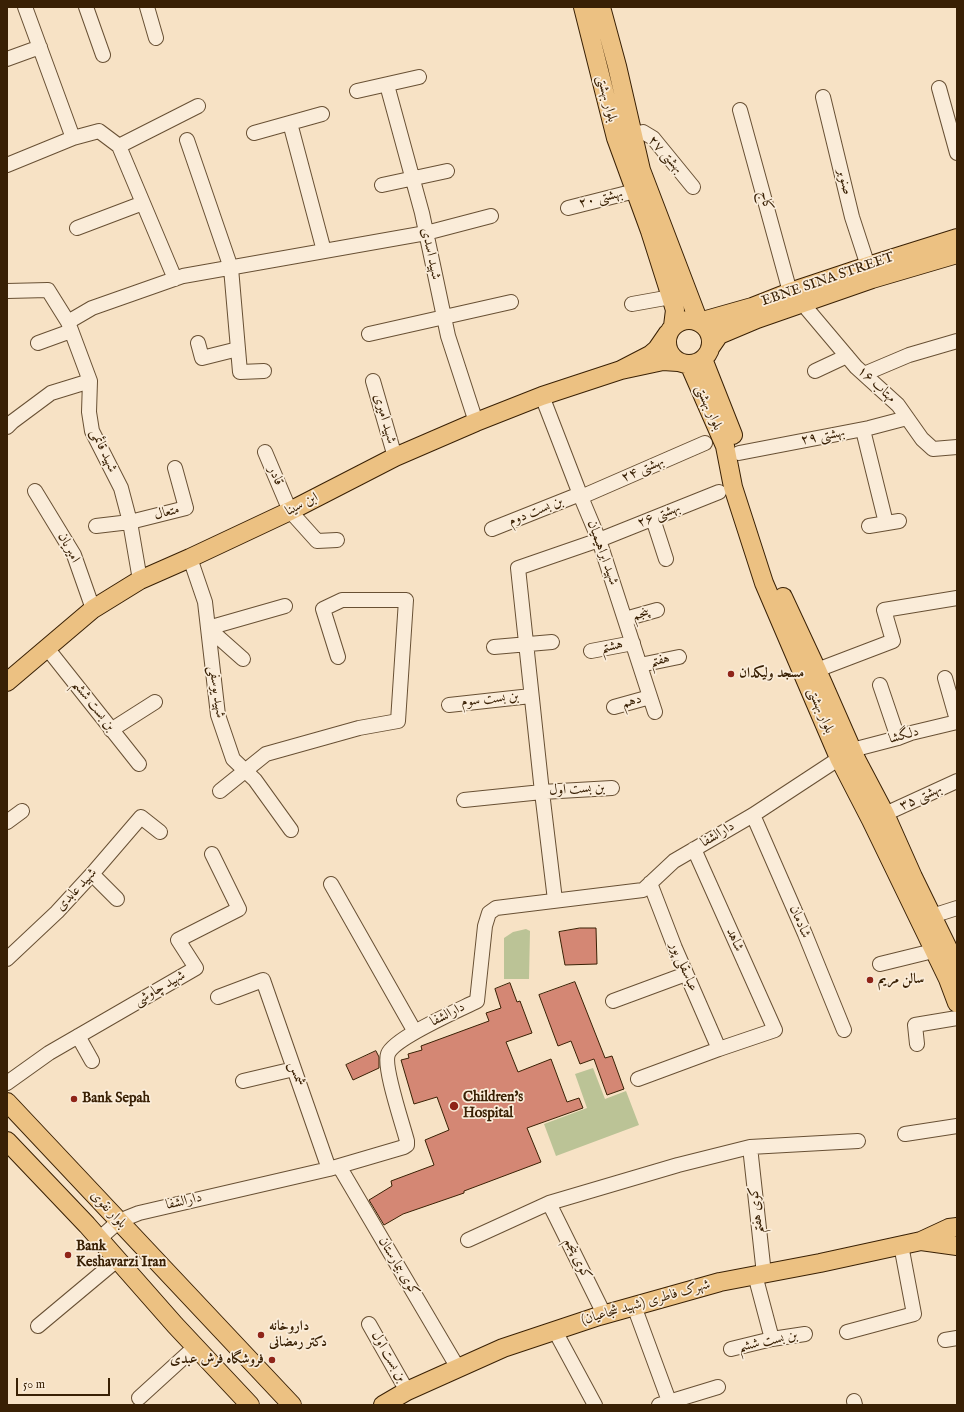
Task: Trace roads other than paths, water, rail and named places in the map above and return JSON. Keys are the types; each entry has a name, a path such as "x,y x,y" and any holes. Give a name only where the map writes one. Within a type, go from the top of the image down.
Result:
{"main road":[{"name":"بلوار بهشتی","path":"583,7 624,136 641,170 699,322"},
{"name":"بلوار بهشتی","path":"600,7 617,66 624,136 634,191 650,231 675,310 671,329"},
{"name":"EBNE SINA STREET","path":"699,322 754,313 796,298 868,266 957,238"},
{"name":"EBNE SINA STREET","path":"796,298 872,279 957,254"},
{"name":"EBNE SINA STREET","path":"695,358 719,335 754,313"},
{"path":"621,370 654,352 671,329 682,321 688,320 699,322 708,330 710,336 695,358"},
{"path":"671,329 666,339 669,352 695,358"},
{"name":"بلوار بهشتی","path":"695,358 733,433 739,453 744,484 775,579 773,589 817,670 845,754 884,814 957,967"},
{"name":"بلوار بهشتی","path":"695,358 725,446 733,488 773,589 845,754 871,820 933,951 948,979 957,1004"},
{"path":"621,370 663,361 695,358"},
{"name":"ابن سینا","path":"8,679 93,609 140,580 290,511 395,457 476,422 542,396 621,370"},
{"name":"بلوار نقوی","path":"7,1102 292,1405"},
{"name":"بلوار نقوی","path":"7,1141 99,1239 195,1347 250,1405"},
{"name":"شهرک فاطری (شهید شجاعیان)","path":"383,1405 407,1391 503,1348 604,1314 720,1282 921,1241 949,1228 957,1227"},
{"name":"شهرک فاطری (شهید شجاعیان)","path":"921,1241 957,1246"}],"street":[{"path":"86,7 103,55"},
{"path":"146,7 156,38"},
{"path":"30,8 40,47 72,138"},
{"path":"7,59 40,47"},
{"path":"357,91 419,77"},
{"name":"شهید اسدی","path":"388,85 426,233 448,336 476,422"},
{"path":"939,88 957,153"},
{"name":"صنوبر","path":"823,97 852,218 868,266"},
{"path":"119,146 198,106"},
{"name":"کاج","path":"740,110 796,298"},
{"path":"254,133 322,114"},
{"path":"290,123 324,251"},
{"path":"7,165 72,138 99,131 119,146 175,279"},
{"name":"بهشتی ۲۷","path":"624,136 643,132 653,138 693,187"},
{"path":"187,140 231,268 240,372 264,370"},
{"path":"382,185 447,171"},
{"name":"بهشتی ۲۰","path":"568,208 634,191"},
{"path":"77,228 143,203"},
{"path":"38,343 70,326 92,308 183,276 426,233 491,216"},
{"name":"شهید قائمی","path":"7,291 48,290 70,326 90,381 89,412 92,430 121,488 130,522 140,580"},
{"path":"632,304 671,297"},
{"name":"مهتاب ۱۶","path":"796,298 864,374 898,405 922,439 933,449 957,447"},
{"path":"369,334 511,302"},
{"path":"864,374 909,355 957,341"},
{"path":"198,344 202,358 238,349"},
{"path":"814,370 847,356"},
{"path":"7,427 51,393 90,381"},
{"name":"شهید امیری","path":"373,381 395,457"},
{"name":"شهید ابراهیمیان","path":"542,396 580,496 599,540 655,712"},
{"name":"بهشتی ۲۹","path":"739,453 863,430 907,418"},
{"path":"863,430 892,522 869,526"},
{"name":"بهشتی ۲۴","path":"580,496 705,442"},
{"name":"قادر","path":"264,452 290,511 317,541 337,540"},
{"name":"متعال","path":"130,522 186,508 175,468"},
{"name":"امیریان","path":"35,491 74,555 93,609"},
{"name":"بهشتی ۲۶","path":"526,644 518,568 599,540 719,492"},
{"name":"بن بست دوم","path":"492,529 580,496"},
{"path":"653,519 666,559"},
{"path":"96,526 130,522"},
{"name":"شهید یوسفی","path":"190,558 205,602 218,715 233,759 255,780 291,830"},
{"path":"817,670 893,641 884,610 957,598"},
{"path":"220,791 266,754 359,728 398,720 406,600 342,600 323,609 338,658"},
{"path":"208,628 285,606"},
{"name":"پنجم","path":"625,620 657,610"},
{"path":"208,628 243,659"},
{"path":"494,647 552,642"},
{"name":"هشتم","path":"591,651 633,643"},
{"path":"526,644 555,900"},
{"name":"بن بست ششم","path":"47,648 139,764"},
{"name":"هفتم","path":"640,666 679,658"},
{"path":"945,678 957,721"},
{"path":"880,685 898,738"},
{"name":"بن بست سوم","path":"449,705 532,696"},
{"name":"دهم","path":"614,707 650,697"},
{"path":"111,730 156,702"},
{"name":"دلگشا","path":"845,754 911,733 957,721"},
{"name":"دارالشفا","path":"99,1239 119,1221 139,1213 334,1168 404,1147 407,1145 407,1141 388,1068 388,1055 392,1048 404,1038 477,1001 485,926 489,913 496,908 643,890 674,861 753,815 845,754"},
{"name":"بهشتی ۳۵","path":"884,814 957,781"},
{"name":"بن بست اول","path":"542,792 612,788"},
{"path":"464,800 542,792"},
{"path":"7,822 22,811"},
{"name":"شادمان","path":"753,815 805,934 844,1030"},
{"name":"شهید عابدی","path":"7,959 57,912 141,817 160,832"},
{"name":"شاهد","path":"694,849 775,1030 719,1049"},
{"name":"شهید چاوشی","path":"7,1083 49,1053 196,968 178,940 239,908 212,854"},
{"path":"92,874 117,899"},
{"path":"330,884 415,1032"},
{"name":"عباسقلی پور","path":"650,884 675,948 719,1049"},
{"path":"932,916 957,908"},
{"path":"880,964 933,951"},
{"path":"613,1001 686,974"},
{"name":"شمس","path":"218,997 262,980 294,1069 334,1168"},
{"path":"917,1044 915,1025 957,1018"},
{"path":"78,1036 92,1061"},
{"path":"638,1079 719,1049"},
{"path":"243,1081 294,1069"},
{"path":"905,1134 957,1126"},
{"path":"468,1240 549,1203 678,1165 750,1147 858,1141"},
{"name":"کوی هفتم","path":"750,1147 759,1275 772,1339"},
{"name":"کوی بیمارستان","path":"334,1168 458,1368"},
{"name":"کوی پنجم","path":"549,1203 604,1314"},
{"path":"848,1332 914,1314 901,1245"},
{"path":"38,1326 117,1260"},
{"path":"634,1306 664,1403 718,1387"},
{"name":"بن بست اول","path":"369,1324 407,1391"},
{"path":"555,1331 595,1405"},
{"name":"بن بست ششم","path":"731,1349 772,1339 805,1334"},
{"path":"139,1398 195,1347"}],"place":[{"name":"مسجد ولیکدان","path":"731,674"},
{"name":"سالن مریم","path":"870,980"},
{"name":"Bank Sepah","path":"74,1099"},
{"name":"Children's Hospital","path":"454,1106"},
{"name":"Bank Keshavarzi Iran","path":"68,1255"},
{"name":"داروخانه دکتر رمضانی","path":"261,1335"},
{"name":"فروشگاه فرش عبدی","path":"272,1360"}]}
